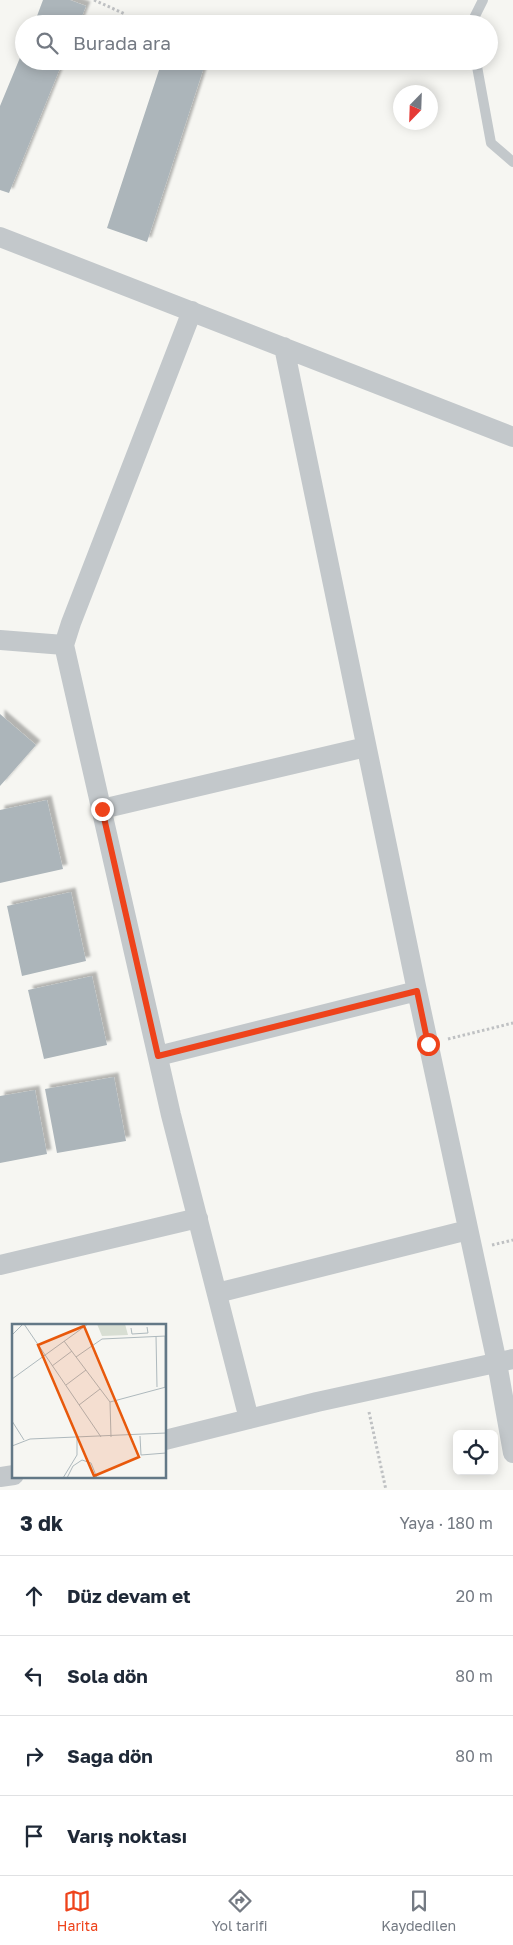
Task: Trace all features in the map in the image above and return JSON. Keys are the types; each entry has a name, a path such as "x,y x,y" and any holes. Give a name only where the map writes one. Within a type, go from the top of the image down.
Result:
{"street":[{"path":"0,237 513,437"},
{"path":"192,311 74,614 64,645 158,1056 249,1419"},
{"path":"284,347 468,1230 505,1361 513,1453"},
{"path":"0,640 64,645"},
{"path":"102,809 366,747"},
{"path":"158,1056 417,991"},
{"path":"0,1265 198,1218"},
{"path":"217,1293 468,1230"},
{"path":"166,1440 505,1361"}],"lane":[{"path":"476,15 483,0"},
{"path":"478,70 491,143 513,162"}],"path":[{"path":"94,0 125,14"},
{"path":"428,1044 513,1023"},
{"path":"365,1392 386,1490"}],"building":[{"path":"43,0 70,0 86,6 82,15 37,15"},
{"path":"15,70 59,70 9,193 0,190 0,106"},
{"path":"159,70 203,70 147,242 107,228"},
{"path":"0,714 36,745 0,786"},
{"path":"47,800 63,869 0,883 0,810"},
{"path":"71,892 86,961 22,976 7,906"},
{"path":"92,976 107,1045 44,1059 28,990"},
{"path":"114,1077 126,1141 57,1153 45,1089"},
{"path":"35,1090 47,1154 0,1163 0,1096"}],"route":[{"path":"102,809 158,1056 417,991 428,1044"}]}
